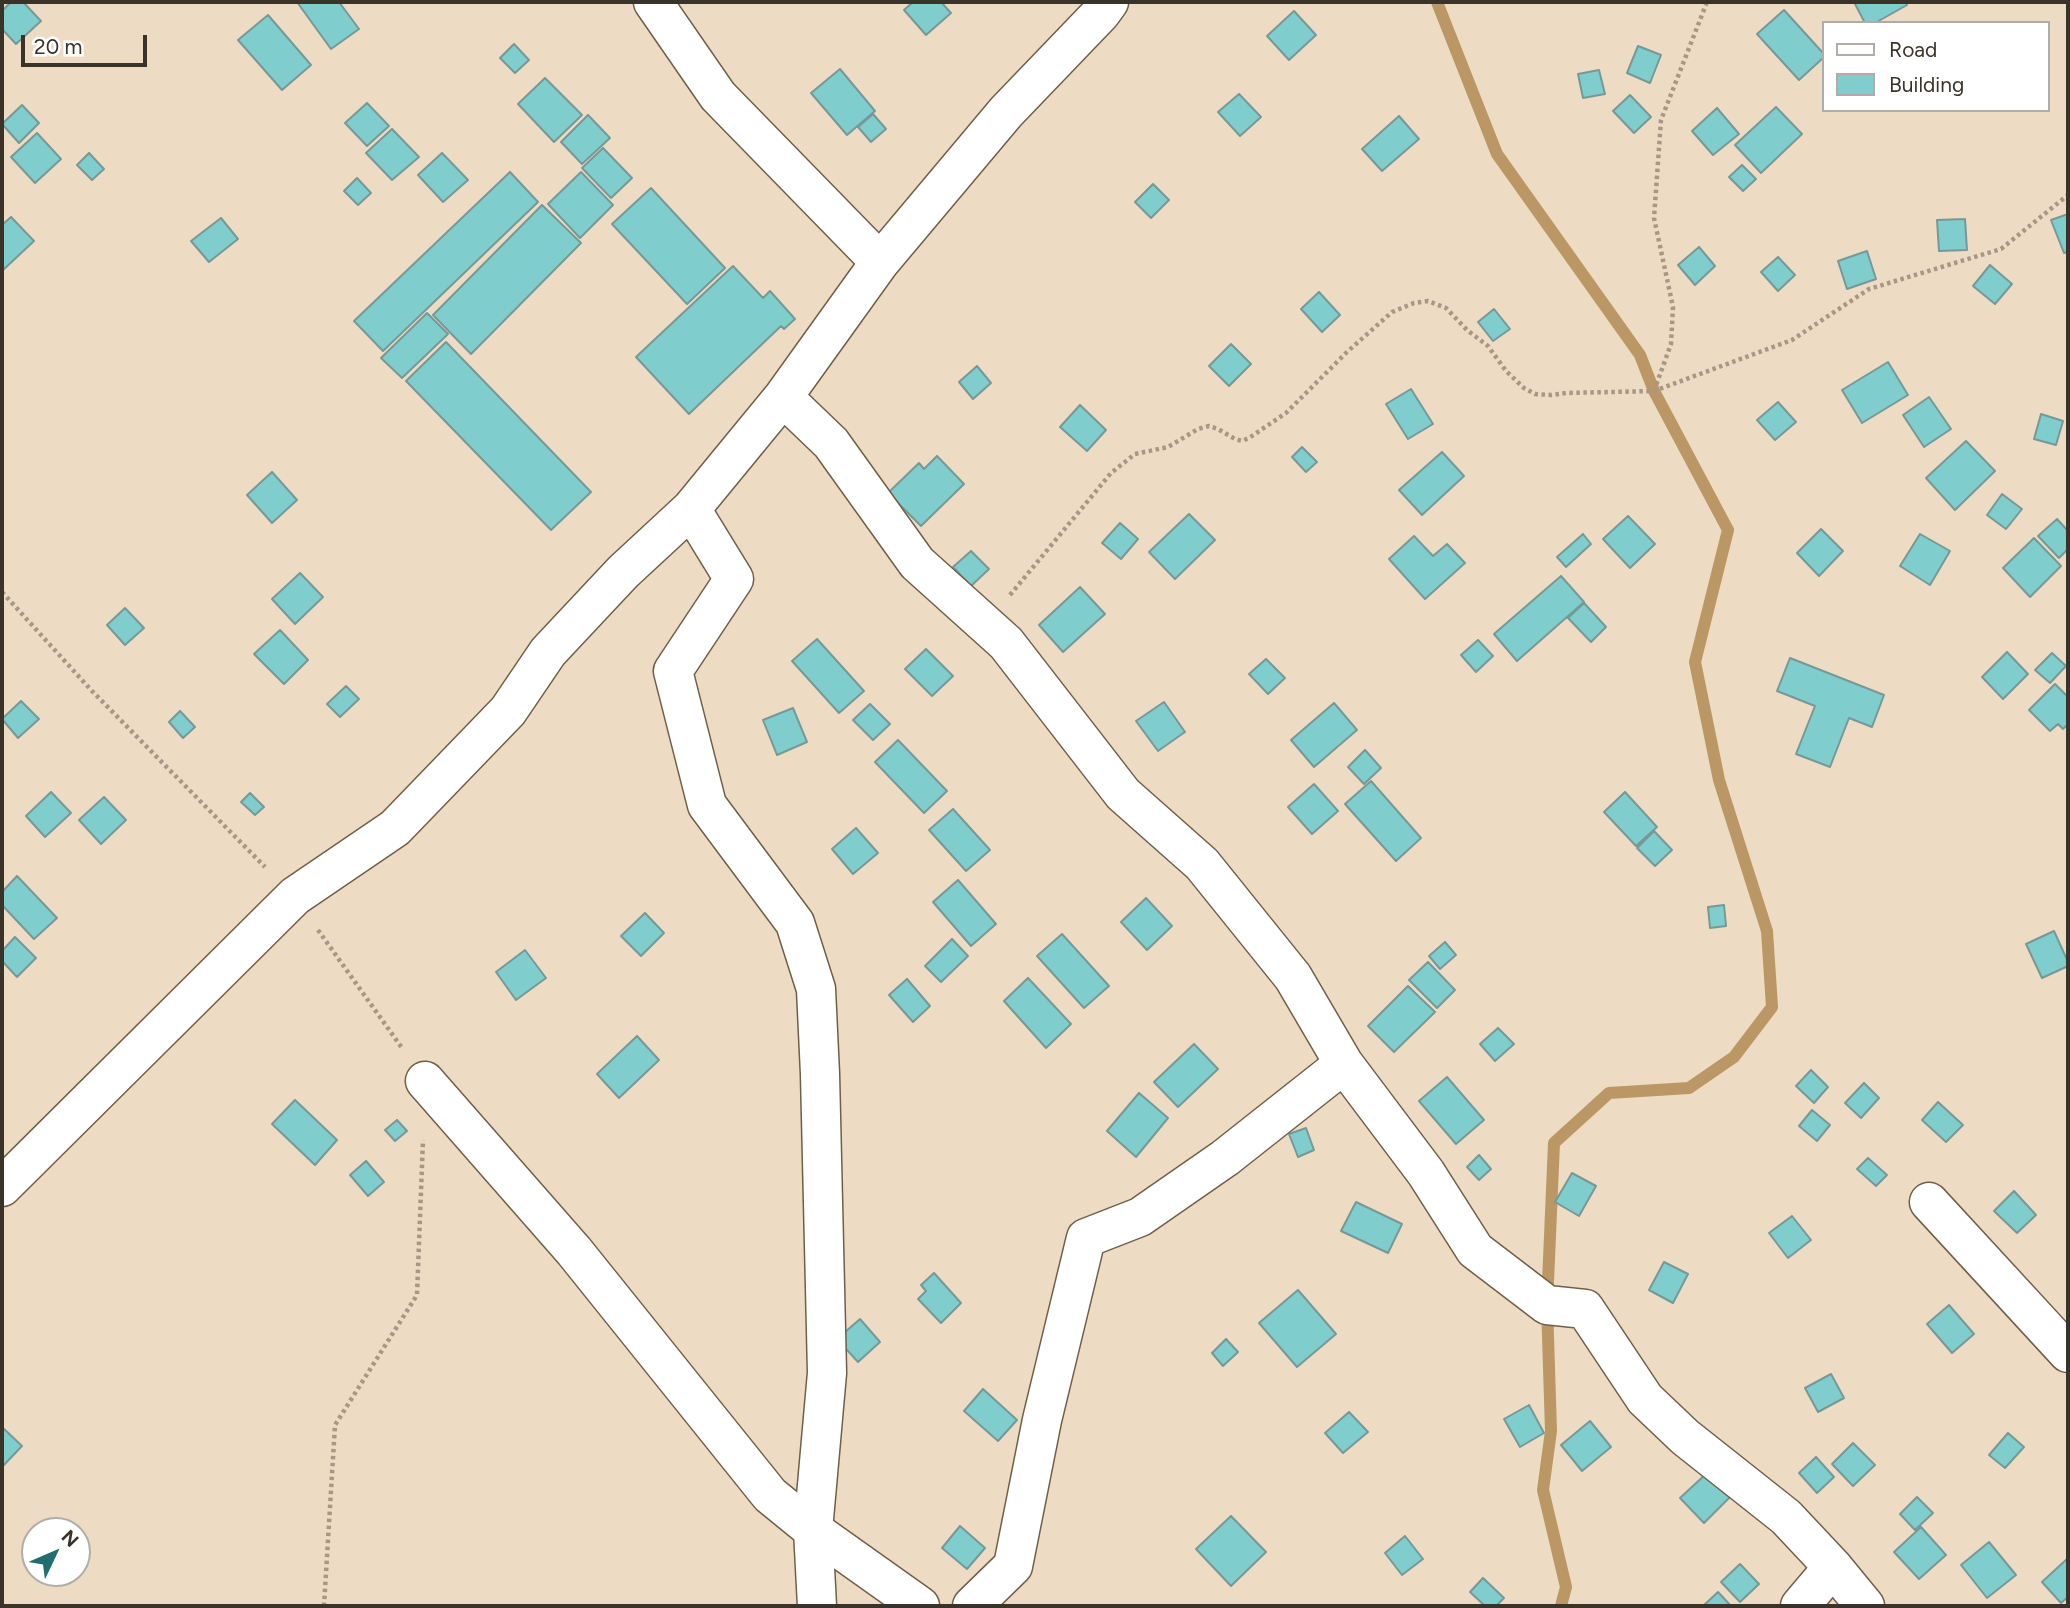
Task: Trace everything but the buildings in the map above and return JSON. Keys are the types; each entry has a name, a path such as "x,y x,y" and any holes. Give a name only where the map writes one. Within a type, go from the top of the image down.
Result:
{"street":[{"path":"653,2 718,96 880,262"},
{"path":"2,1187 295,897 395,828 508,711 548,652 623,572 691,509 783,397 880,262 1006,112 1109,2"},
{"path":"783,397 831,443 918,563 1006,643 1124,794 1202,864 1293,977 1344,1064 1426,1173 1475,1250 1547,1305 1585,1309 1645,1399 1685,1437 1786,1517 1833,1567 1864,1606"},
{"path":"691,509 734,579 673,671 707,805 795,923 816,989 827,1373 813,1530 817,1606"},
{"path":"972,1606 1013,1566 1042,1420 1086,1238 1140,1217 1225,1158 1344,1064"},
{"path":"425,1080 574,1251 770,1495 813,1530 920,1606"},
{"path":"1929,1202 2068,1353"},
{"path":"1800,1606 1833,1567"}],"path":[{"path":"1654,391 1671,344 1673,307 1654,218 1661,120 1707,2"},
{"path":"985,625 1111,474 1135,454 1168,447 1198,429 1209,426 1235,439 1242,441 1249,438 1286,413 1347,352 1392,313 1414,303 1427,301 1446,308 1467,330 1488,346 1506,371 1524,388 1535,394 1654,391 1792,340 1869,289 2001,249 2068,195"},
{"path":"2,592 92,691 295,897 425,1080 417,1296 335,1425 324,1606"}],"waterway":[{"path":"1437,2 1497,154 1640,355 1654,391 1728,530 1695,662 1719,780 1767,931 1772,1007 1734,1057 1689,1088 1609,1093 1554,1143 1547,1305 1551,1431 1543,1490 1566,1587 1561,1606"}]}
